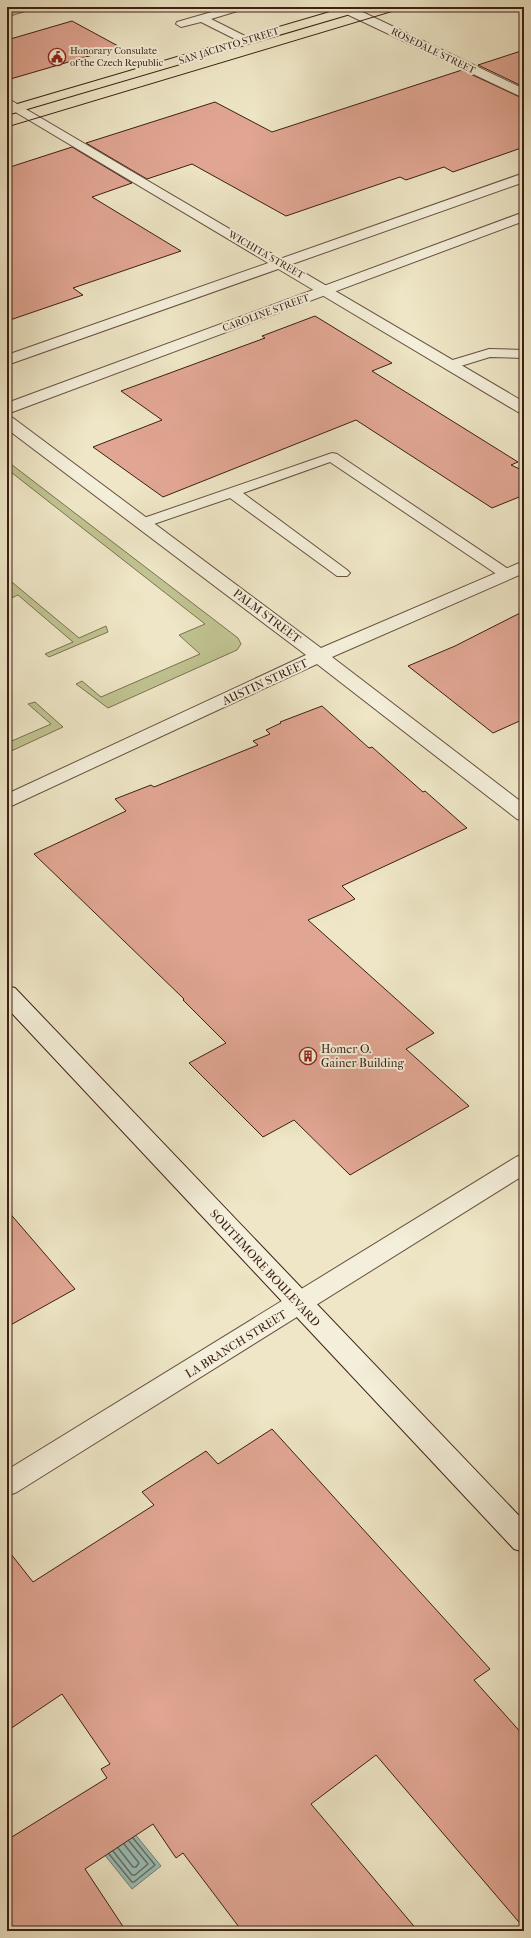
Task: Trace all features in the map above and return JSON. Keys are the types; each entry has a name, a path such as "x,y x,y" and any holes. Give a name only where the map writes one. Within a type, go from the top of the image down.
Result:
{"main road":[{"name":"SAN JACINTO STREET","path":"10,108 248,41 350,8"}],"street":[{"name":"ROSEDALE STREET","path":"350,8 524,94"},
{"name":"WICHITA STREET","path":"10,108 280,263 524,409"},
{"path":"7,360 524,177"},
{"name":"CAROLINE STREET","path":"7,409 524,216"},
{"name":"PALM STREET","path":"7,421 319,656 524,814"},
{"name":"AUSTIN STREET","path":"7,802 319,656 524,566"},
{"name":"SOUTHMORE BOULEVARD","path":"7,994 524,1540"},
{"name":"LA BRANCH STREET","path":"7,1484 524,1163"}],"lane":[{"path":"181,24 240,7"},
{"path":"202,18 248,41"},
{"path":"451,366 489,353 524,354"},
{"path":"143,523 332,457 506,574"},
{"path":"232,492 342,573"}],"green space":[{"path":"7,7 35,7 37,8 7,17"},
{"path":"7,461 238,638 241,644 237,650 108,708 76,684 82,681 101,697 200,654 179,635 205,624 7,469"},
{"path":"7,578 79,638 106,626 108,632 49,657 45,654 73,642 18,595 7,600 7,596 11,594 7,591"},
{"path":"35,702 63,727 7,753 7,743 51,724 28,704"}],"water":[{"path":"112,1806 161,1866 132,1889 83,1828"}],"building":[{"path":"72,21 120,47 7,80 7,40"},
{"path":"524,50 524,87 478,65"},
{"path":"462,70 524,99 524,147 453,172 444,167 406,180 400,177 286,216 192,164 147,179 86,143 215,102 272,132"},
{"path":"72,147 132,183 92,197 181,251 73,288 83,295 7,321 7,168"},
{"path":"315,316 392,363 372,371 518,462 511,465 524,471 524,495 492,508 356,420 163,497 93,447 162,420 121,391 265,338 262,336"},
{"path":"524,611 524,719 493,733 408,666 455,646"},
{"path":"322,706 369,748 372,747 467,828 342,886 355,899 308,920 434,1033 406,1049 469,1106 350,1175 294,1120 263,1137 189,1063 226,1043 183,1000 184,999 34,854 126,811 115,799 151,785 154,787 258,745 253,741 270,734 266,730 281,723 280,722"},
{"path":"7,1210 75,1289 7,1327"},
{"path":"272,1429 490,1669 474,1680 524,1736 524,1928 376,1755 311,1804 418,1931 242,1931 183,1853 176,1858 153,1824 85,1869 126,1931 7,1931 7,1840 107,1778 101,1769 110,1764 62,1694 7,1731 7,1549 33,1582 154,1505 142,1492 206,1451 218,1464"}],"tram line":[{"path":"7,127 407,7"}],"place":[{"name":"Honorary Consulate of the Czech Republic","path":"57,57"},
{"name":"Homer O. Gainer Building","path":"308,1056"}]}
